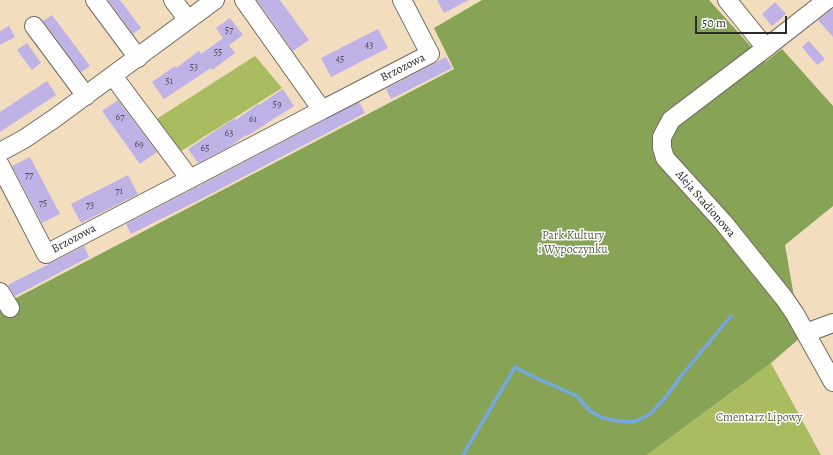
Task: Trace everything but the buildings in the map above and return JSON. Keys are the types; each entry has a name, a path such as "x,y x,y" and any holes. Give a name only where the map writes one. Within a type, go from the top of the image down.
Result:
{"street":[{"path":"95,0 138,58"},
{"path":"173,0 188,20"},
{"path":"0,152 42,127 86,96 215,0"},
{"path":"244,0 322,110"},
{"name":"Brzozowa","path":"0,166 46,254 430,54 402,0"},
{"path":"727,0 766,48"},
{"name":"Aleja Stadionowa","path":"827,0 671,120 662,137 662,148 665,158 727,228 784,298 795,314 833,382"},
{"path":"34,26 86,96"},
{"path":"113,76 190,178"},
{"path":"0,292 10,308"},
{"path":"806,333 833,323"}],"green space":[{"name":"Park Kultury i Wypoczynku","path":"482,0 709,0 765,62 782,49 833,106 833,206 785,245 801,337 771,363 647,455 0,455 0,308 16,298 454,69 434,28"},
{"path":"255,56 282,88 178,153 155,120"},
{"name":"Cmentarz Lipowy","path":"771,363 821,455 647,455"}],"waterway":[{"path":"463,455 515,367 577,396 590,411 603,418 634,422 650,414 665,398 681,376 731,316"}]}
